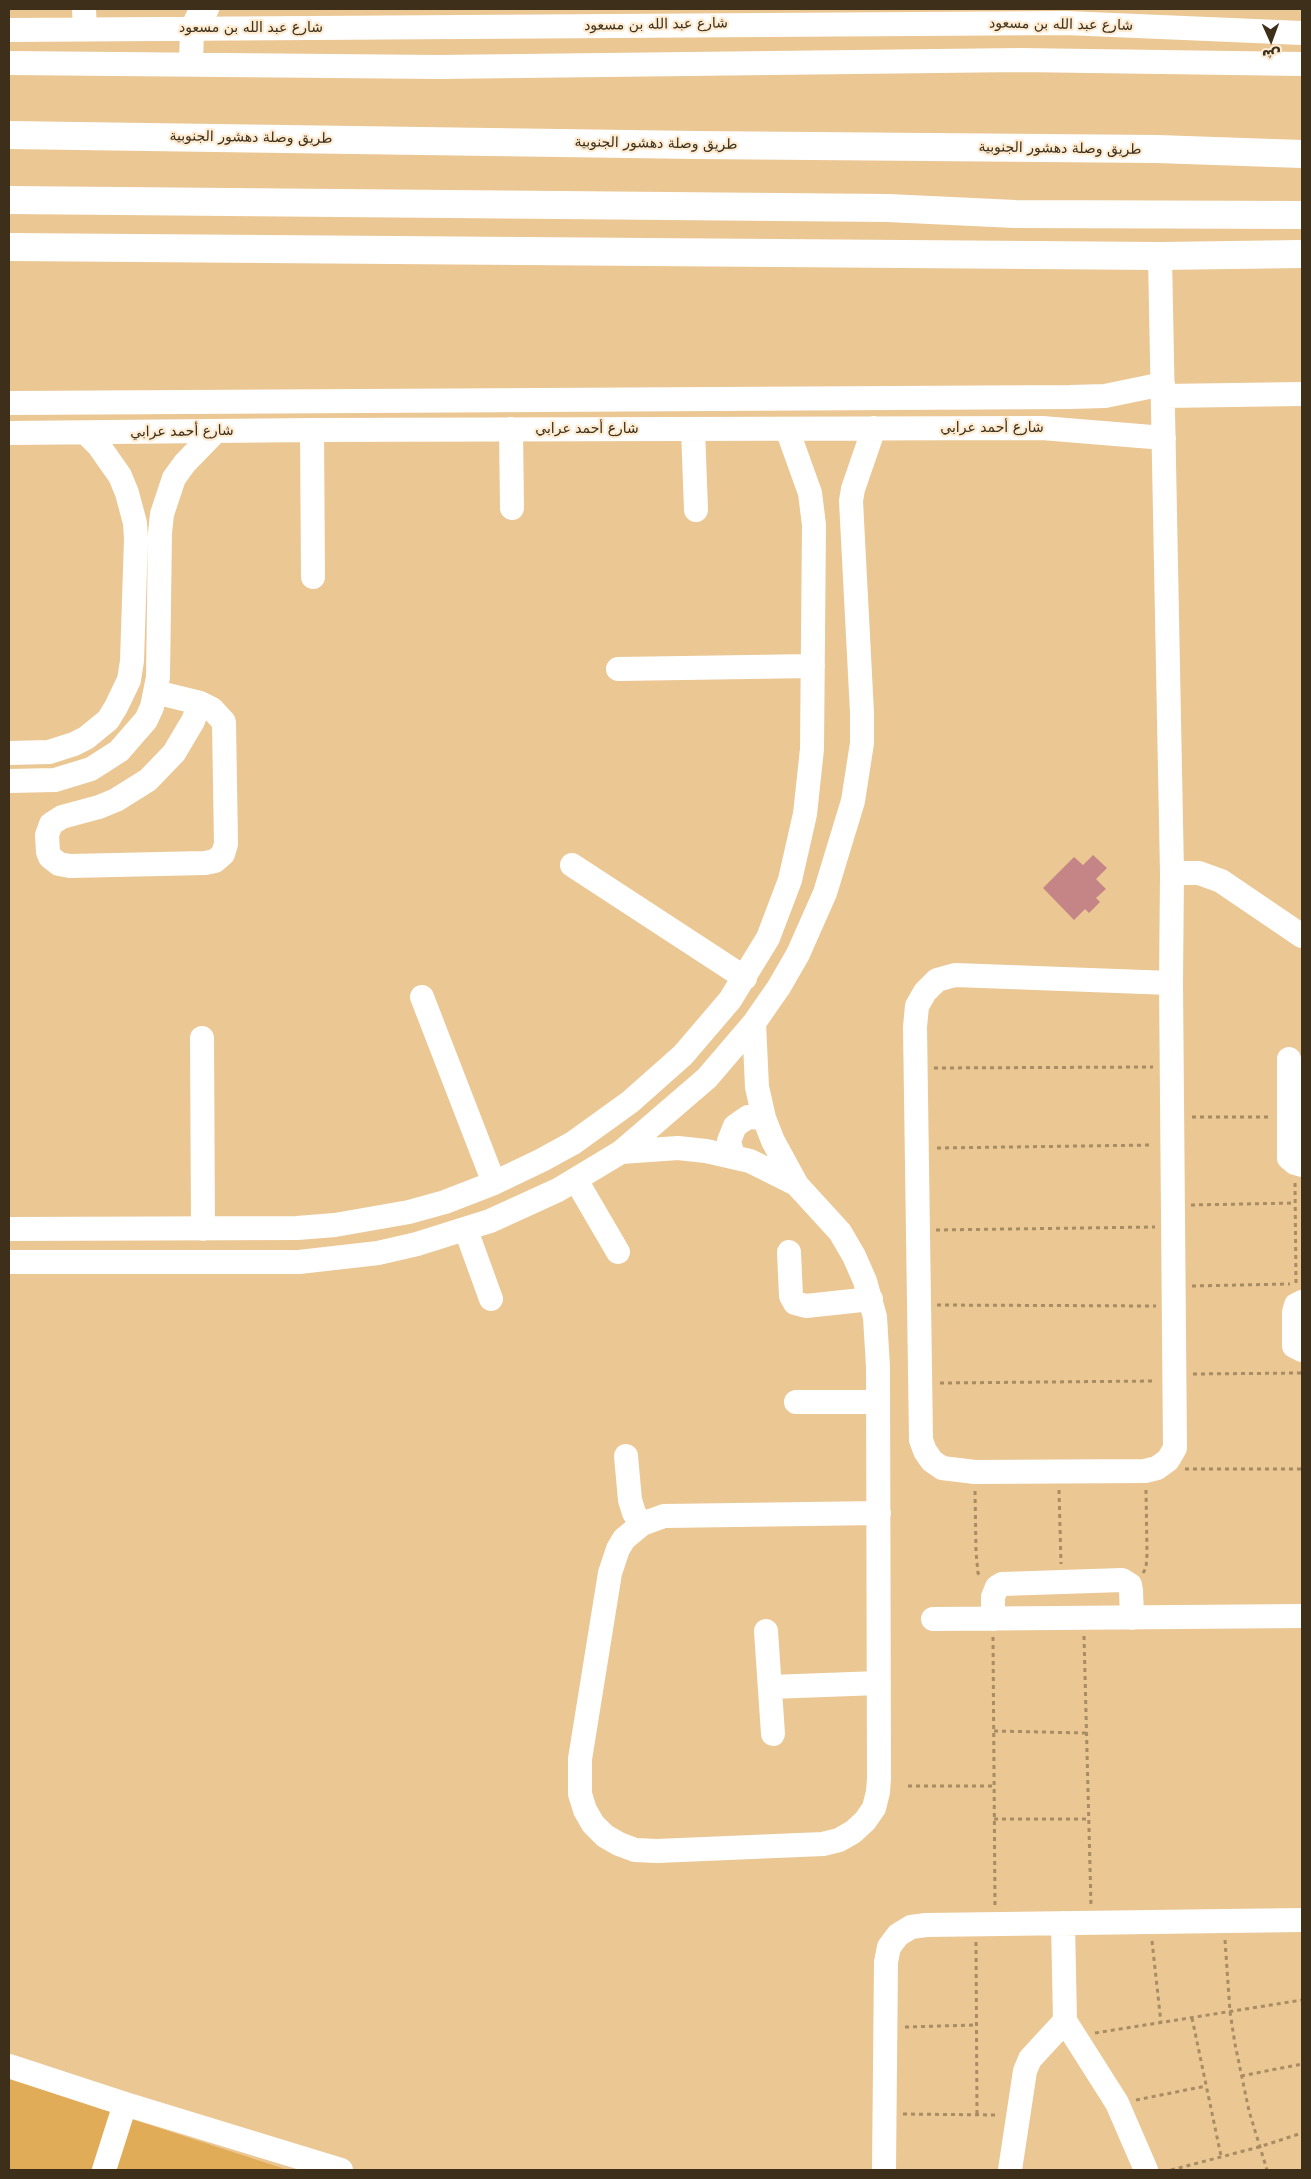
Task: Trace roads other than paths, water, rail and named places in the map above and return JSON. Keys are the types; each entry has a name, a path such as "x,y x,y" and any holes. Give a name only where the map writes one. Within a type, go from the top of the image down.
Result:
{"highway":[{"name":"طريق وصلة دهشور الجنوبية","path":"9,135 687,145 1157,149 1302,154"},
{"path":"9,200 878,208 1015,214 1302,215"},
{"path":"9,247 1160,256 1302,254"}],"street":[{"path":"191,64 192,28 199,14 207,9"},
{"name":"شارع عبد الله بن مسعود","path":"9,30 49,19 84,19 192,28 438,27 658,17 1066,16 1302,33"},
{"path":"438,27 438,66"},
{"path":"9,63 438,66 1013,60 1302,64"},
{"path":"1160,256 1172,873 1171,1145 1175,1448 1168,1460 1151,1470 975,1472 942,1468 932,1461 924,1451 921,1440 916,1148 917,1006 925,992 937,980 954,975 1171,983"},
{"path":"9,403 1089,397 1163,390 1302,394"},
{"path":"636,401 636,429"},
{"path":"9,1229 203,1230 297,1228 372,1220 445,1202 494,1183 573,1143 630,1102 683,1055 702,1035 745,978 768,938 790,880 799,847 806,806 812,749 813,508 810,493 787,428"},
{"path":"9,1262 298,1262 338,1259 417,1244 466,1230 525,1207 576,1180 621,1152 707,1078 754,1023 779,988 812,924 836,861 855,791 862,743 862,713 851,501 853,489 874,428"},
{"name":"شارع أحمد عرابي","path":"9,433 511,429 1051,428 1164,438"},
{"path":"511,429 512,508"},
{"path":"693,429 696,510"},
{"path":"312,430 313,577"},
{"path":"9,781 55,780 91,769 120,751 146,720 158,677 160,533 162,514 174,478 185,463 216,431"},
{"path":"9,753 49,752 62,749 86,738 108,720 129,680 132,661 135,523 120,476 99,446 86,433"},
{"path":"618,669 813,666"},
{"path":"155,692 200,704 217,712 225,728 226,844 219,858 205,863 70,866 54,861 50,857 47,846 47,835 51,824 62,817 106,804 132,791 161,767 184,737 200,704"},
{"path":"91,769 106,804"},
{"path":"572,865 745,978"},
{"path":"1172,873 1199,874 1221,881 1302,936"},
{"path":"422,997 494,1183"},
{"path":"754,1023 756,1079 764,1118 784,1164 797,1184 840,1232 854,1256 870,1299 878,1340 879,1682 878,1792 874,1808 865,1821 853,1832 839,1840 806,1846 657,1851 634,1850 605,1836 593,1824 585,1810 580,1794 580,1759 610,1573 618,1550 624,1540 642,1524 664,1516 878,1513"},
{"path":"202,1038 203,1230"},
{"path":"1289,1059 1294,1108 1289,1158 1299,1164"},
{"path":"733,1156 729,1141 735,1126 748,1117 764,1118"},
{"path":"621,1152 678,1148 706,1151 733,1156 766,1168 797,1184"},
{"path":"576,1180 618,1252"},
{"path":"157,1262 159,1229"},
{"path":"466,1230 491,1299"},
{"path":"789,1252 791,1296 796,1304 806,1306 870,1299"},
{"path":"1298,1297 1294,1312 1294,1346 1302,1350"},
{"path":"796,1402 878,1402"},
{"path":"626,1456 630,1500 634,1513 642,1524"},
{"path":"993,1619 995,1592 997,1587 1002,1584 1122,1580 1130,1585 1132,1618"},
{"path":"933,1619 1302,1616"},
{"path":"766,1631 773,1734"},
{"path":"770,1687 879,1682"},
{"path":"884,2170 886,1962 889,1947 898,1934 911,1927 985,1924 1302,1920"},
{"path":"1063,1923 1070,2029 1117,2103 1146,2170"},
{"path":"1010,2170 1025,2071 1030,2059 1070,2029"},
{"path":"9,2066 125,2104 341,2170"},
{"path":"104,2170 125,2104"}]}
